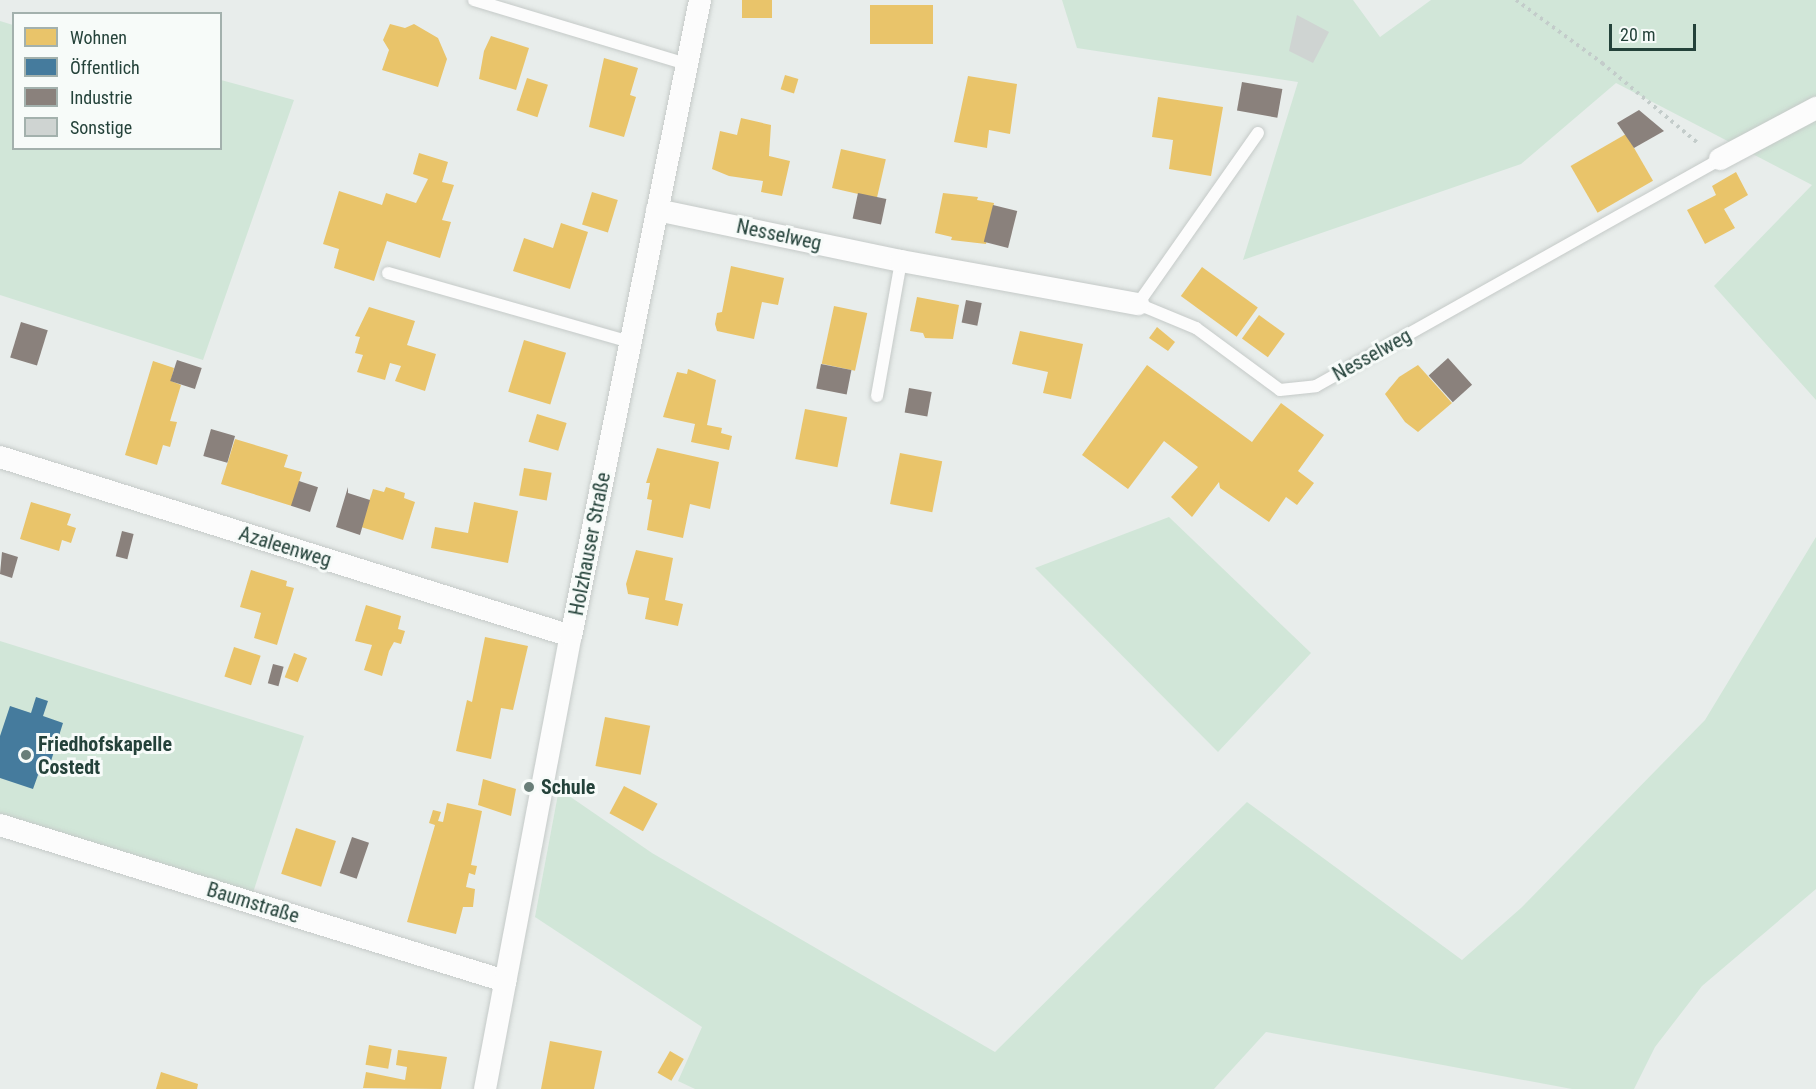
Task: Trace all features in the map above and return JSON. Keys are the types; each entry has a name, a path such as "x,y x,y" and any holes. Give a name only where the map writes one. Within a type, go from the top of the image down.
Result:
{"street":[{"name":"Holzhauser Straße","path":"485,1089 571,636 700,0"},
{"name":"Nesselweg","path":"1720,159 1816,108"},
{"name":"Nesselweg","path":"657,210 901,261 1138,304"},
{"name":"Azaleenweg","path":"0,458 571,636"},
{"name":"Baumstraße","path":"0,825 506,981"}],"lane":[{"path":"474,0 686,64"},
{"path":"1138,304 1258,133"},
{"name":"Nesselweg","path":"1138,304 1196,328 1280,390 1316,386 1720,159"},
{"path":"877,396 901,261"},
{"path":"388,273 631,342"}],"path":[{"path":"1516,0 1720,159"}],"green space":[{"path":"1062,0 1353,0 1380,37 1431,0 1816,0 1816,400 1714,286 1812,185 1616,83 1521,164 1243,260 1298,82 1077,48"},
{"path":"0,21 12,25 12,150 222,150 222,80 294,100 203,360 0,295"},
{"path":"1169,517 1311,653 1218,752 1035,568"},
{"path":"1816,537 1816,889 1702,986 1655,1047 1634,1089 1572,1089 1266,1032 1214,1089 695,1089 678,1081 702,1027 535,917 559,789 652,853 995,1052 1247,802 1462,960 1521,908 1705,720"},
{"path":"0,641 304,736 248,908 0,825"}],"building: Wohnen":[{"path":"742,0 772,0 772,18 742,18"},
{"path":"870,5 933,5 933,44 870,44"},
{"path":"390,24 405,28 414,24 438,38 447,59 438,87 382,70 389,50 383,40"},
{"path":"491,36 529,48 516,90 479,79 484,51"},
{"path":"604,58 638,68 630,95 636,97 624,137 589,127"},
{"path":"785,75 798,79 794,93 781,89"},
{"path":"968,76 1017,84 1010,134 989,130 987,148 954,142"},
{"path":"527,78 548,85 537,117 516,110"},
{"path":"1158,97 1223,107 1211,176 1169,169 1173,140 1152,137"},
{"path":"741,118 771,125 769,156 790,161 782,196 761,192 763,181 729,176 712,169 720,131 737,135"},
{"path":"1626,134 1653,181 1598,213 1571,166"},
{"path":"841,149 886,159 877,198 832,188"},
{"path":"419,153 448,162 442,182 454,185 442,220 451,222 440,258 387,241 374,281 334,268 339,249 323,244 339,191 382,205 386,193 416,203 428,179 413,174"},
{"path":"1736,172 1748,195 1724,209 1735,228 1705,244 1687,210 1716,195 1712,186"},
{"path":"592,192 618,200 608,232 582,225"},
{"path":"943,193 978,197 977,200 994,203 986,244 951,240 952,237 935,233"},
{"path":"561,223 588,232 570,289 513,271 524,238 553,248"},
{"path":"731,266 784,278 778,305 762,302 754,339 717,331 715,324 717,313 722,312"},
{"path":"1202,267 1258,308 1237,337 1181,296"},
{"path":"917,297 959,305 953,339 925,338 923,333 910,331"},
{"path":"834,306 867,313 855,371 822,364"},
{"path":"369,307 415,321 407,345 436,354 425,391 395,381 401,366 390,363 385,380 357,372 363,355 355,353 360,337 355,336"},
{"path":"1259,315 1285,334 1268,357 1242,338"},
{"path":"1157,327 1175,342 1168,351 1149,338"},
{"path":"1020,331 1083,344 1071,399 1043,393 1048,372 1012,364"},
{"path":"524,340 566,353 550,405 508,392"},
{"path":"153,361 174,368 171,381 181,385 170,421 177,422 170,447 163,445 157,465 125,455"},
{"path":"1147,365 1252,442 1281,403 1324,435 1298,471 1314,483 1297,505 1286,497 1269,522 1220,488 1219,482 1192,517 1171,497 1198,467 1164,441 1128,489 1082,455"},
{"path":"1418,365 1452,403 1418,432 1405,422 1385,394 1399,377"},
{"path":"688,369 716,380 707,425 722,428 721,433 732,436 729,450 691,442 695,424 663,417 677,372 687,374"},
{"path":"805,409 847,417 837,467 795,459"},
{"path":"537,414 567,423 558,451 529,442"},
{"path":"235,439 288,455 284,467 302,472 292,506 221,484"},
{"path":"657,448 719,462 710,509 690,504 683,538 647,530 652,500 647,499 650,483 646,483"},
{"path":"900,453 942,461 932,512 890,504"},
{"path":"524,468 552,473 547,500 519,496"},
{"path":"386,487 405,493 404,498 415,502 403,540 361,527 373,489 384,492"},
{"path":"31,502 71,514 67,525 76,528 71,543 62,540 59,551 20,539"},
{"path":"474,502 518,511 508,563 431,548 435,527 468,533"},
{"path":"636,550 673,558 665,600 683,604 678,626 645,619 649,598 628,594 626,584"},
{"path":"251,570 287,581 286,586 294,588 277,645 254,638 261,613 240,607"},
{"path":"366,605 401,616 398,629 405,631 401,644 394,642 389,651 382,676 364,670 372,645 355,641"},
{"path":"485,637 528,646 513,710 501,708 491,759 456,751 467,700 472,702"},
{"path":"234,647 261,656 251,685 224,676"},
{"path":"294,653 307,658 298,682 285,677"},
{"path":"605,717 650,726 641,775 595,766"},
{"path":"483,779 516,789 511,816 478,805"},
{"path":"624,786 658,804 643,831 609,813"},
{"path":"447,803 482,811 471,865 477,866 475,875 469,873 466,887 475,889 473,907 463,907 456,934 407,922 435,825 429,823 433,810 441,812 438,821 443,822"},
{"path":"296,828 336,841 321,887 281,874"},
{"path":"550,1041 602,1051 594,1089 541,1089"},
{"path":"369,1045 392,1049 388,1069 366,1065"},
{"path":"398,1050 447,1057 441,1089 363,1088 366,1072 405,1080 407,1067 396,1065"},
{"path":"670,1051 684,1059 671,1081 658,1073"},
{"path":"161,1072 198,1084 197,1089 156,1089"}],"building: Öffentlich":[{"name":"Friedhofskapelle Costedt","path":"36,697 48,701 43,716 63,723 46,777 38,775 33,789 0,778 0,736 10,706 31,713"}],"building: Industrie":[{"path":"1242,82 1282,89 1277,118 1237,111"},
{"path":"1639,110 1664,131 1634,148 1617,123"},
{"path":"858,193 886,199 881,224 853,218"},
{"path":"993,205 1017,211 1008,248 984,242"},
{"path":"966,300 982,303 977,326 962,323"},
{"path":"21,322 48,330 37,366 10,357"},
{"path":"1448,358 1472,385 1453,402 1429,375"},
{"path":"177,360 202,368 195,389 170,381"},
{"path":"821,364 851,370 847,394 816,389"},
{"path":"909,388 932,392 927,417 905,413"},
{"path":"211,429 235,436 227,463 203,456"},
{"path":"299,481 318,487 310,512 291,506"},
{"path":"348,487 348,493 370,500 360,535 336,527"},
{"path":"122,531 134,534 127,559 116,556"},
{"path":"2,552 18,557 12,578 0,574"},
{"path":"273,664 284,667 278,686 268,683"},
{"path":"352,837 369,843 357,879 340,873"}],"building: Sonstige":[{"path":"1297,15 1329,32 1313,63 1289,51"}],"place":[{"name":"Friedhofskapelle Costedt","path":"26,755"},
{"name":"Schule","path":"529,787"}]}
